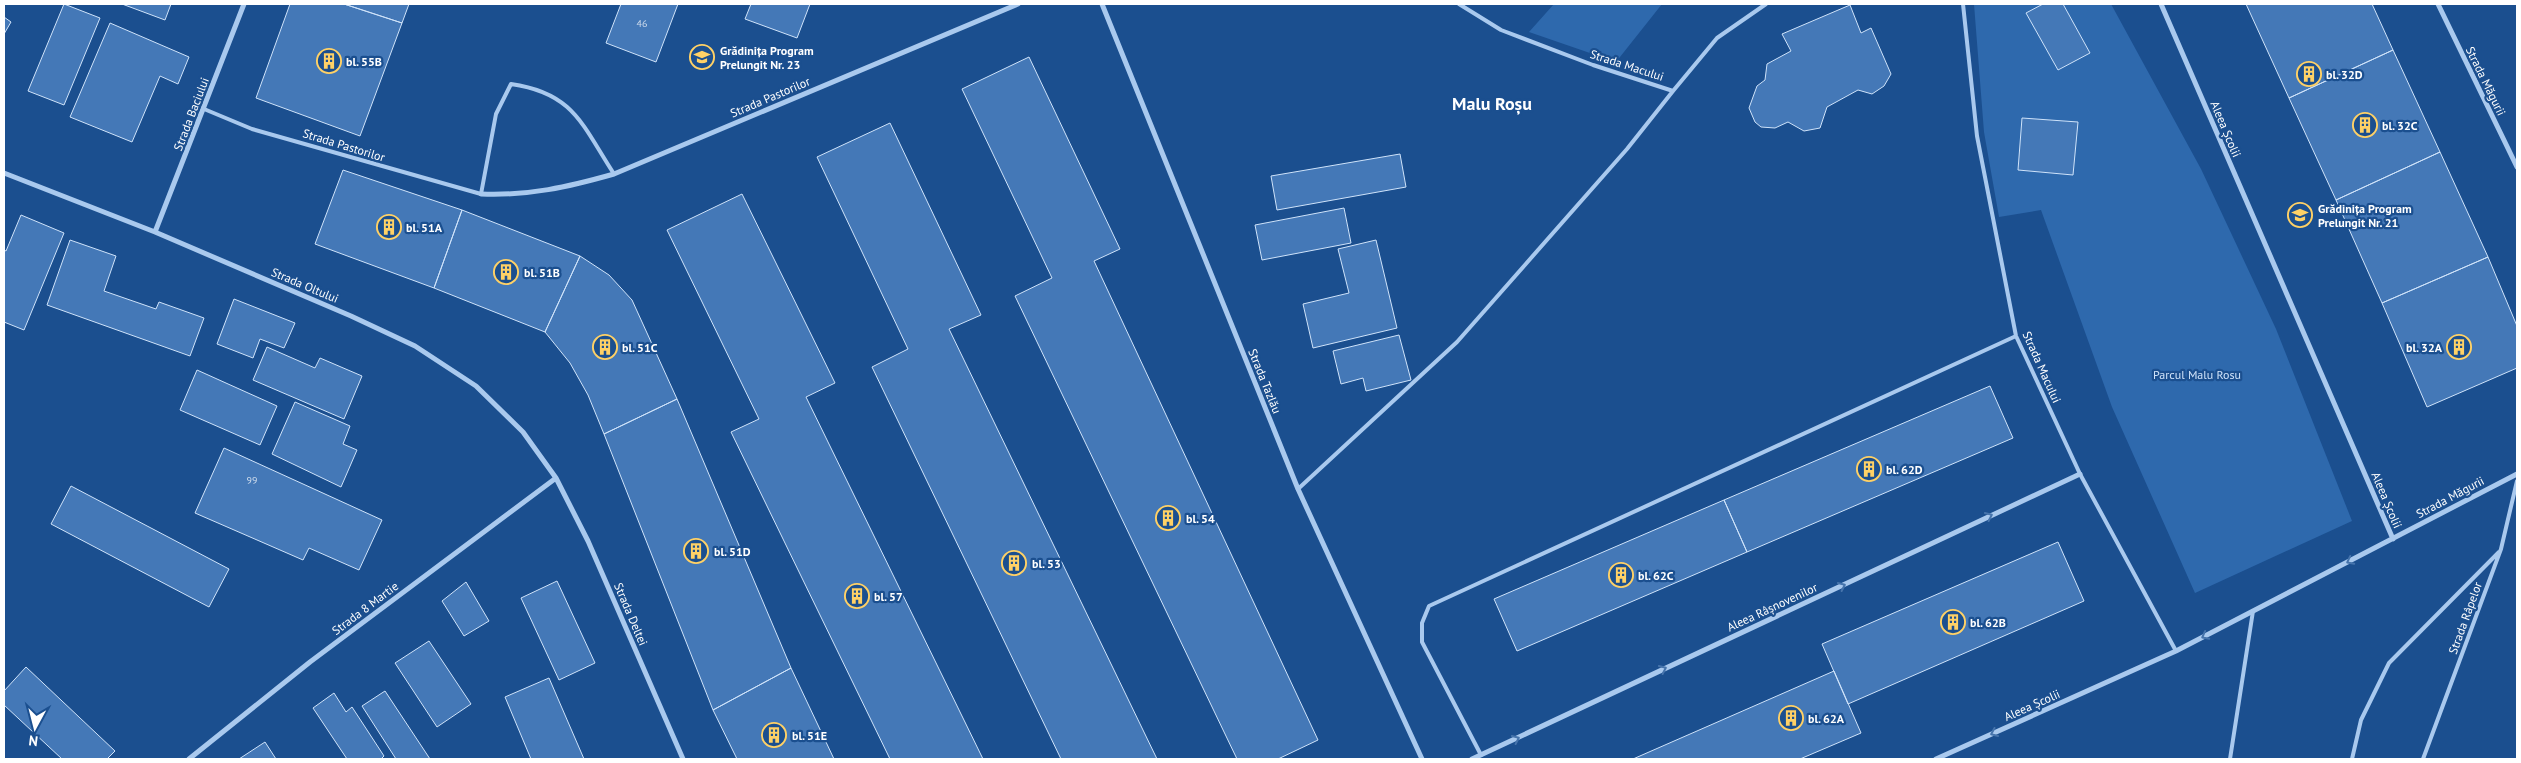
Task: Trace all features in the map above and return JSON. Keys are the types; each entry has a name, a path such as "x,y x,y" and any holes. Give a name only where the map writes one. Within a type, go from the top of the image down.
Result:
{"street":[{"name":"Strada Baciului","path":"156,232 244,4"},
{"name":"Strada Pastorilor","path":"481,194 506,195 560,189 614,174 1018,4"},
{"name":"Strada Tazlău","path":"1102,4 1298,489 1422,759"},
{"name":"Aleea Școlii","path":"1936,759 2176,651 2393,539 2161,4"},
{"name":"Strada Măgurii","path":"2438,4 2517,167"},
{"name":"Strada Oltului","path":"4,173 156,232 415,346 476,386 523,432 556,478"},
{"name":"Aleea Râșnovenilor","path":"1472,759 2080,474"},
{"name":"Strada Măgurii","path":"2393,539 2517,474"},
{"name":"Strada 8 Martie","path":"189,759 310,662 556,478"},
{"name":"Strada Deltei","path":"556,478 588,541 683,759"}],"lane":[{"name":"Strada Macului","path":"1459,4 1501,30 1593,65 1672,91 1717,38 1766,4"},
{"name":"Strada Macului","path":"1963,4 1978,136 2016,336 2080,474 2176,651"},
{"path":"481,194 496,114 511,84 532,87 554,96 571,109 614,174"},
{"path":"1298,489 1457,342 1627,149 1672,91"},
{"name":"Strada Pastorilor","path":"204,109 252,129 481,194"},
{"path":"1481,755 1422,642 1422,623 1429,606 2016,336"},
{"name":"Strada Râpelor","path":"2423,759 2501,549 2517,481"},
{"path":"2352,759 2361,720 2389,663 2501,549"},
{"path":"2230,759 2253,611"}],"green space":[{"path":"1554,4 1662,4 1616,62 1529,32"},
{"name":"Parcul Malu Rosu","path":"1974,4 2111,4 2201,169 2276,329 2352,521 2195,593 2112,407 2041,210 1999,217 1984,132"}],"building":[{"path":"64,4 100,18 64,105 28,91"},
{"path":"122,4 171,4 165,20"},
{"name":"bl. 55B","path":"290,4 344,4 402,23 360,136 256,98"},
{"path":"344,4 409,4 402,23"},
{"path":"621,4 678,4 656,62 606,43"},
{"name":"Grădinița Program Prelungit Nr. 23","path":"751,4 810,4 797,38 745,19"},
{"path":"2043,4 2063,4 2090,53 2058,70 2026,13"},
{"name":"bl. 32D","path":"2246,4 2372,4 2393,50 2289,98"},
{"path":"1850,5 1861,33 1871,28 1891,74 1884,86 1872,94 1858,90 1827,107 1820,128 1804,131 1788,122 1775,128 1761,127 1755,122 1749,108 1757,86 1765,80 1767,64 1791,51 1782,34"},
{"path":"4,17 11,22 4,34"},
{"path":"110,23 189,57 178,84 160,76 132,142 70,117"},
{"name":"bl. 32C","path":"2393,50 2440,152 2336,200 2289,98"},
{"name":"bl. 54","path":"1029,57 1120,249 1094,261 1318,740 1278,759 1237,759 1015,296 1052,278 962,89"},
{"path":"2022,118 2078,122 2073,175 2018,170"},
{"name":"bl. 53","path":"890,123 981,315 949,329 1157,759 1061,759 872,367 908,349 817,157"},
{"path":"2440,152 2488,257 2382,303 2336,200"},
{"path":"1400,154 1406,187 1277,210 1271,176"},
{"name":"bl. 51A","path":"343,170 462,210 434,288 315,244"},
{"name":"bl. 57","path":"742,194 835,383 806,397 983,759 890,759 731,432 759,419 667,230"},
{"path":"1344,208 1351,243 1262,260 1255,225"},
{"name":"bl. 51B","path":"462,210 580,256 545,332 434,288"},
{"path":"21,215 64,233 24,330 4,322 4,250 6,251"},
{"path":"70,240 116,256 104,291 156,309 159,302 204,318 190,356 47,305"},
{"path":"1376,240 1397,328 1313,348 1303,304 1349,293 1338,249"},
{"name":"bl. 51C","path":"580,256 609,275 632,300 677,399 604,434 588,395 570,363 545,332"},
{"name":"bl. 32A","path":"2488,257 2517,326 2517,368 2427,407 2382,303"},
{"path":"234,299 295,323 284,348 260,339 253,358 217,344"},
{"path":"1399,335 1411,380 1366,391 1363,378 1341,384 1333,351"},
{"path":"267,347 315,368 320,358 362,376 344,419 253,380"},
{"path":"197,370 277,406 260,445 180,410"},
{"name":"bl. 62D","path":"1990,386 2013,438 1747,552 1724,500"},
{"name":"bl. 51D","path":"677,399 791,668 713,710 604,434"},
{"path":"295,402 350,426 343,444 357,450 341,487 272,454"},
{"path":"224,448 382,520 359,570 309,548 303,560 195,513"},
{"path":"71,486 229,569 209,607 51,524"},
{"name":"bl. 62C","path":"1724,500 1747,552 1517,651 1494,599"},
{"name":"bl. 62B","path":"2058,542 2084,601 1848,704 1822,644"},
{"path":"557,581 595,663 559,680 521,598"},
{"path":"466,582 489,621 464,636 442,601"},
{"path":"429,641 471,704 437,727 395,663"},
{"path":"26,667 115,751 107,759 62,759 4,705 4,691"},
{"name":"bl. 51E","path":"791,668 834,759 737,759 713,710"},
{"name":"bl. 62A","path":"1834,671 1861,733 1800,759 1633,759"},
{"path":"549,678 584,759 531,759 505,697"},
{"path":"385,691 430,759 396,759 362,706"},
{"path":"334,693 346,712 352,707 384,756 381,759 347,759 313,708"},
{"path":"265,742 276,759 239,759"}],"place":[{"name":"Grădinița Program Prelungit Nr. 23","path":"702,57"},
{"name":"bl. 55B","path":"329,61"},
{"name":"bl. 32D","path":"2309,74"},
{"name":"bl. 32C","path":"2365,125"},
{"name":"Grădinița Program Prelungit Nr. 21","path":"2300,215"},
{"name":"bl. 51A","path":"389,227"},
{"name":"bl. 51B","path":"506,272"},
{"name":"bl. 51C","path":"605,347"},
{"name":"bl. 32A","path":"2459,347"},
{"name":"bl. 62D","path":"1869,469"},
{"name":"bl. 54","path":"1168,518"},
{"name":"bl. 51D","path":"696,551"},
{"name":"bl. 53","path":"1014,563"},
{"name":"bl. 62C","path":"1621,575"},
{"name":"bl. 57","path":"857,596"},
{"name":"bl. 62B","path":"1953,622"},
{"name":"bl. 62A","path":"1791,718"},
{"name":"bl. 51E","path":"774,735"}],"district":[{"name":"Malu Roșu","path":"1492,103"}]}
